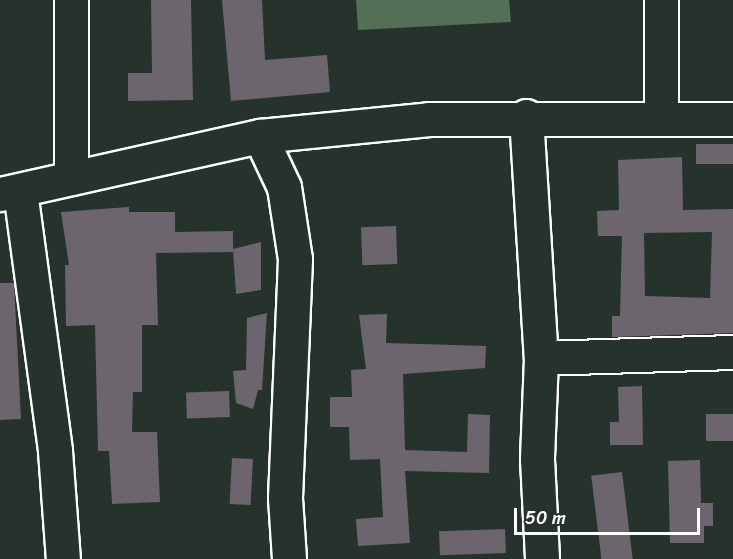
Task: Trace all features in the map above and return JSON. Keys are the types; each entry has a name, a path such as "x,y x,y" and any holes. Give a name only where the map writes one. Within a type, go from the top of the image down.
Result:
{"street":[{"path":"71,0 71,178"},
{"path":"661,0 661,118"},
{"path":"526,116 541,358 537,459 542,559"},
{"path":"63,559 55,451 10,193 260,136 429,119 526,116 733,118"},
{"path":"260,136 284,187 295,259 285,498 289,559"},
{"path":"541,358 733,352"}],"green space":[{"path":"356,0 509,0 511,22 358,30"}],"building":[{"path":"151,0 191,0 193,100 128,101 128,73 152,73"},
{"path":"222,0 262,0 265,60 327,55 330,92 231,101"},
{"path":"696,144 733,144 733,164 696,164"},
{"path":"682,157 683,210 733,209 733,333 612,337 612,316 620,316 622,236 598,236 597,211 619,210 618,160","holes":["712,232 710,298 645,296 644,233"]},
{"path":"129,207 129,212 175,212 175,232 233,231 233,252 156,253 158,325 142,325 142,392 133,392 132,432 157,432 160,502 112,504 109,451 98,451 95,325 66,326 65,265 69,265 61,212"},
{"path":"396,226 397,264 362,265 361,227"},
{"path":"261,242 261,290 236,294 233,249"},
{"path":"0,283 14,283 21,419 0,420"},
{"path":"267,313 262,390 258,390 253,409 236,403 233,371 246,370 247,318"},
{"path":"387,314 386,343 486,346 485,368 403,374 405,450 467,452 468,414 490,415 489,473 405,471 410,543 358,546 356,519 383,517 380,459 350,460 349,427 330,427 330,397 352,397 351,370 366,369 359,315"},
{"path":"642,386 643,445 610,445 610,422 619,422 618,387"},
{"path":"229,391 230,417 187,418 186,393"},
{"path":"706,414 733,414 733,441 706,441"},
{"path":"232,458 253,459 251,505 230,504"},
{"path":"700,460 701,503 713,503 713,526 704,526 704,543 670,543 668,461"},
{"path":"622,472 633,559 601,559 591,476"},
{"path":"505,529 506,553 440,555 439,531"}]}
